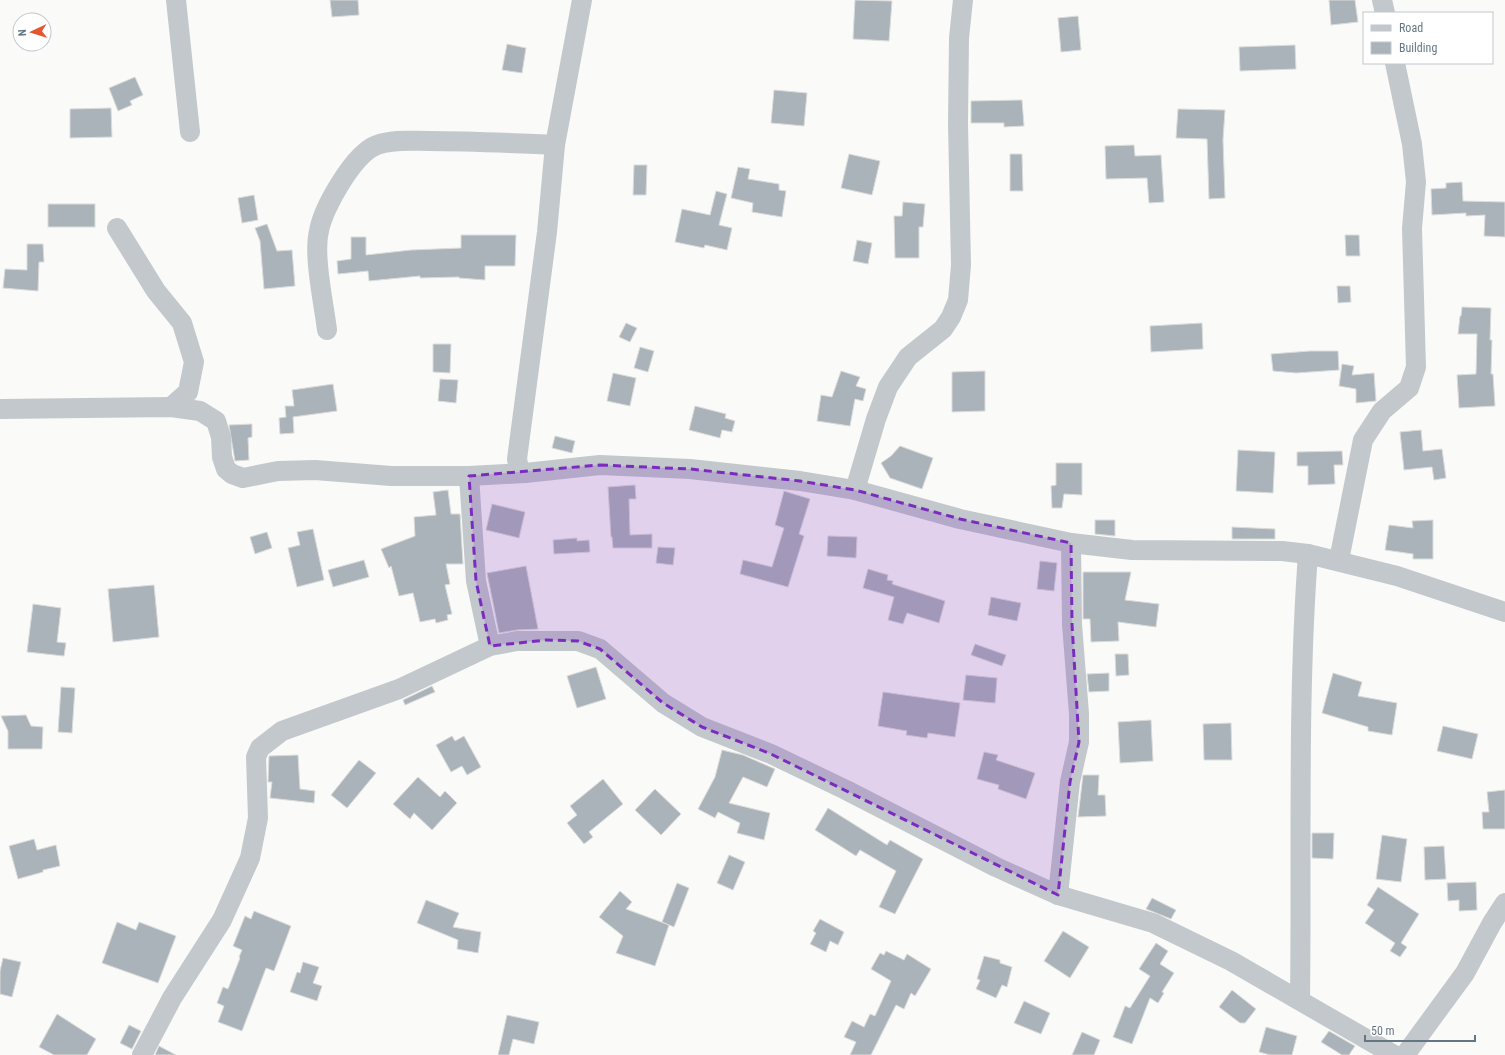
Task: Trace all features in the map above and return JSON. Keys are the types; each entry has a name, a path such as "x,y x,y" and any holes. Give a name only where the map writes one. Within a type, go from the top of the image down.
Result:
{"street":[{"path":"176,0 190,132"},
{"path":"524,473 519,469 517,459 547,232 555,145 582,0"},
{"path":"855,490 876,420 888,387 908,357 943,329 951,317 958,300 961,265 958,123 959,45 963,0"},
{"path":"1382,0 1385,12"},
{"path":"1339,560 1363,440 1382,411 1409,388 1416,367 1412,228 1416,182 1412,144 1395,64"},
{"path":"327,330 318,262 318,231 329,204 343,178 359,158 376,145 401,141 484,141 555,145"},
{"path":"116,228 156,291 182,324 194,362 188,392 171,407"},
{"path":"0,409 171,407 200,411 216,421 221,437 222,457 226,469 232,474 243,478 278,471 315,470 391,476 469,476 524,473 600,465 690,469 800,481 855,490 960,519 1071,544 1132,550 1282,551 1308,554 1339,560 1397,576 1505,612"},
{"path":"469,476 476,581 490,646"},
{"path":"1058,895 1070,782 1079,742 1079,714 1072,624 1071,544"},
{"path":"1300,1000 1302,710 1304,610 1308,554"},
{"path":"142,1055 172,998 222,920 250,858 258,818 256,757 260,748 282,731 399,689 490,646 517,641 546,640 578,641 600,649 663,703 702,726 771,754 846,790 996,867 1058,895 1153,923 1231,961 1394,1055"},
{"path":"1405,1055 1464,972 1492,922 1505,903"}],"highlighted area":[{"path":"600,465 690,469 800,481 855,490 960,519 1071,543 1072,624 1079,742 1070,782 1058,895 771,754 702,727 663,703 600,649 578,641 546,640 490,646 476,581 469,476"}],"building":[{"path":"330,0 358,0 359,15 332,17"},
{"path":"855,0 892,1 889,41 853,39"},
{"path":"1329,0 1355,0 1358,22 1331,25"},
{"path":"1078,16 1081,50 1061,52 1058,18"},
{"path":"507,44 526,48 522,73 502,70"},
{"path":"1295,45 1296,69 1240,71 1239,47"},
{"path":"135,77 143,95 130,101 132,105 118,111 109,88"},
{"path":"774,90 807,93 804,126 771,123"},
{"path":"1022,100 1024,126 1004,127 1004,123 971,123 971,101"},
{"path":"111,108 112,137 70,138 70,109"},
{"path":"1178,109 1225,110 1223,140 1225,198 1209,199 1207,139 1176,138"},
{"path":"1134,145 1135,156 1161,155 1164,202 1149,203 1147,178 1106,179 1105,146"},
{"path":"849,154 880,161 872,195 841,188"},
{"path":"1010,154 1022,154 1023,191 1010,191"},
{"path":"634,165 647,165 646,195 633,195"},
{"path":"738,167 750,169 748,179 779,184 779,190 786,191 782,217 752,212 753,203 731,198"},
{"path":"1462,182 1463,201 1505,202 1505,237 1484,236 1485,215 1466,216 1466,213 1432,215 1431,189 1446,188 1446,183"},
{"path":"716,191 727,194 719,225 732,228 727,250 705,245 704,248 675,242 682,209 710,215"},
{"path":"254,195 258,220 242,223 238,198"},
{"path":"903,202 925,204 923,227 919,227 919,258 895,258 894,216 902,216"},
{"path":"48,204 95,204 95,227 48,227"},
{"path":"267,224 277,251 292,250 295,286 264,289 260,241 255,228"},
{"path":"461,235 516,235 515,266 485,266 485,280 459,277 420,278 420,276 369,281 368,271 338,274 337,261 351,259 351,237 366,237 366,255 411,250 461,248"},
{"path":"1345,235 1359,235 1360,256 1346,256"},
{"path":"857,240 872,243 868,264 853,261"},
{"path":"27,244 43,244 44,262 39,262 38,291 3,288 5,269 27,270"},
{"path":"1337,286 1350,286 1351,302 1338,303"},
{"path":"1462,307 1491,308 1491,374 1493,374 1495,406 1459,408 1457,375 1476,374 1477,334 1458,334"},
{"path":"626,323 637,328 630,342 619,337"},
{"path":"1202,323 1203,349 1151,352 1150,326"},
{"path":"433,344 451,344 450,373 433,372"},
{"path":"640,347 654,351 648,372 634,368"},
{"path":"1310,351 1338,351 1339,370 1296,373 1273,371 1271,354"},
{"path":"1342,364 1354,366 1352,375 1374,373 1376,401 1356,403 1356,389 1339,386"},
{"path":"841,371 860,377 856,386 866,389 863,401 855,399 850,426 817,421 821,395 832,397"},
{"path":"985,371 985,411 952,412 952,372"},
{"path":"613,373 636,378 630,406 607,401"},
{"path":"440,379 458,380 456,403 438,401"},
{"path":"333,384 337,411 293,417 294,433 280,434 279,418 286,417 285,406 294,406 292,390"},
{"path":"695,406 726,414 725,418 735,421 732,432 722,430 720,438 689,430"},
{"path":"252,424 252,437 248,438 249,460 235,461 229,425"},
{"path":"1421,430 1423,451 1442,449 1446,478 1434,480 1432,467 1404,470 1400,432"},
{"path":"555,436 575,441 572,453 552,448"},
{"path":"900,446 933,458 922,489 890,478 881,463 891,456"},
{"path":"1238,450 1275,452 1273,493 1236,491"},
{"path":"1342,451 1343,465 1334,465 1335,484 1308,485 1308,466 1297,466 1297,452"},
{"path":"1056,463 1082,463 1082,495 1064,494 1062,508 1052,508 1051,486 1056,485"},
{"path":"635,485 636,499 629,499 630,535 652,534 652,548 613,548 608,487"},
{"path":"448,490 451,514 460,514 463,564 446,564 450,584 445,585 452,614 447,615 448,620 436,623 435,619 420,622 413,593 399,596 391,566 389,568 381,549 415,536 414,517 436,515 433,492"},
{"path":"784,491 810,499 799,534 804,536 788,587 740,574 743,560 772,567 784,528 775,525"},
{"path":"492,504 525,512 519,538 486,530"},
{"path":"1095,520 1115,520 1115,536 1095,534"},
{"path":"1433,520 1433,559 1413,559 1413,554 1385,550 1389,525 1413,528 1412,521"},
{"path":"1232,527 1275,529 1275,539 1232,539"},
{"path":"313,529 324,580 297,587 288,548 300,545 297,532"},
{"path":"267,532 272,548 255,554 250,537"},
{"path":"828,536 857,537 856,558 827,556"},
{"path":"577,538 577,541 589,540 590,552 554,554 553,540"},
{"path":"658,547 675,548 673,565 656,563"},
{"path":"364,560 369,577 333,587 328,570"},
{"path":"1040,561 1057,563 1054,591 1037,589"},
{"path":"526,566 538,629 499,633 487,573"},
{"path":"868,569 888,575 887,580 893,581 892,584 945,601 939,623 907,613 903,624 888,620 894,597 863,588"},
{"path":"1083,572 1131,572 1125,600 1159,604 1156,627 1118,622 1119,641 1091,642 1090,619 1083,619"},
{"path":"154,585 159,637 113,642 108,589"},
{"path":"991,597 1021,603 1017,621 988,615"},
{"path":"33,604 61,608 57,642 66,643 64,656 27,652"},
{"path":"975,644 1006,655 1002,666 971,655"},
{"path":"1115,654 1128,654 1129,675 1116,676"},
{"path":"596,667 606,699 577,708 567,676"},
{"path":"1109,673 1109,691 1089,692 1087,674"},
{"path":"1333,673 1362,682 1358,696 1397,703 1392,735 1368,731 1368,727 1322,713"},
{"path":"966,675 997,678 995,703 963,700"},
{"path":"432,686 435,692 405,705 403,700"},
{"path":"61,687 75,688 72,733 58,732"},
{"path":"883,692 960,703 955,737 928,733 927,738 906,735 907,731 878,726"},
{"path":"26,715 31,726 43,727 42,749 8,749 8,731 1,716"},
{"path":"1151,720 1153,761 1120,763 1118,722"},
{"path":"1231,723 1232,760 1204,760 1203,724"},
{"path":"1443,726 1478,734 1472,759 1437,751"},
{"path":"452,736 455,741 464,736 481,767 467,775 462,766 451,772 436,745"},
{"path":"722,750 743,755 775,769 767,787 743,777 729,803 770,813 764,840 737,833 740,823 718,812 715,818 698,809 715,777"},
{"path":"984,752 998,755 996,760 1035,773 1026,799 998,789 999,785 977,779"},
{"path":"298,755 300,789 315,791 314,803 270,798 272,782 268,782 269,756"},
{"path":"359,760 376,773 347,808 331,795"},
{"path":"1083,775 1099,775 1098,795 1105,795 1106,816 1078,817"},
{"path":"418,777 440,797 445,791 457,803 432,830 414,813 410,819 393,804"},
{"path":"603,779 623,804 589,832 593,837 584,844 567,823 577,815 570,806"},
{"path":"655,789 681,814 661,835 635,810"},
{"path":"1505,790 1505,829 1483,829 1482,812 1489,812 1487,792"},
{"path":"828,808 887,845 890,840 923,859 895,914 879,907 896,871 860,850 856,856 815,830"},
{"path":"1312,833 1334,833 1333,859 1312,858"},
{"path":"1382,835 1407,839 1401,882 1376,879"},
{"path":"34,839 37,850 56,845 60,866 43,870 43,872 18,879 9,846"},
{"path":"1444,846 1446,879 1425,880 1424,847"},
{"path":"729,855 745,862 733,890 717,883"},
{"path":"1476,882 1477,910 1459,911 1459,900 1448,901 1447,883"},
{"path":"677,883 689,888 674,927 662,922"},
{"path":"1378,887 1419,914 1401,943 1407,947 1400,957 1390,951 1395,943 1365,923 1374,910 1367,905"},
{"path":"620,891 632,902 626,909 669,925 655,966 616,953 623,936 599,917"},
{"path":"1152,898 1176,910 1171,919 1146,909"},
{"path":"426,900 459,913 453,927 481,932 478,953 457,949 458,940 417,923"},
{"path":"254,911 291,926 274,971 266,968 242,1031 218,1022 224,1006 217,1003 223,987 228,989 240,958 239,957 242,950 233,946 245,916 251,919"},
{"path":"820,919 844,932 838,945 830,941 826,952 810,944 816,933 813,931"},
{"path":"117,922 136,930 139,922 176,936 158,983 102,963"},
{"path":"1063,931 1089,947 1070,978 1044,961"},
{"path":"1156,943 1168,951 1160,964 1174,973 1162,992 1164,993 1158,1003 1150,998 1132,1044 1113,1037 1125,1006 1130,1008 1150,976 1139,969"},
{"path":"886,951 904,960 907,954 931,969 915,996 911,993 904,1009 896,1005 871,1055 850,1055 856,1042 844,1037 852,1021 864,1027 870,1014 875,1016 891,981 871,969 880,953 884,955"},
{"path":"984,956 1000,960 1000,963 1012,967 1007,987 1002,985 996,998 976,989 980,980 977,979"},
{"path":"3,958 21,962 12,997 0,994 0,971"},
{"path":"303,962 319,967 313,983 322,986 317,1001 290,992 297,972 300,973"},
{"path":"1232,990 1256,1009 1245,1023 1240,1023 1219,1007"},
{"path":"1024,1001 1050,1013 1041,1034 1014,1023"},
{"path":"57,1014 96,1039 87,1055 54,1055 39,1047"},
{"path":"507,1015 539,1022 534,1044 513,1039 509,1055 498,1055"},
{"path":"129,1025 141,1031 132,1049 120,1043"},
{"path":"1266,1027 1297,1036 1292,1055 1270,1055 1259,1052"},
{"path":"1329,1031 1355,1046 1349,1055 1342,1055 1321,1042"},
{"path":"1082,1032 1100,1040 1094,1055 1072,1055"},
{"path":"159,1046 176,1055 155,1055"}]}
